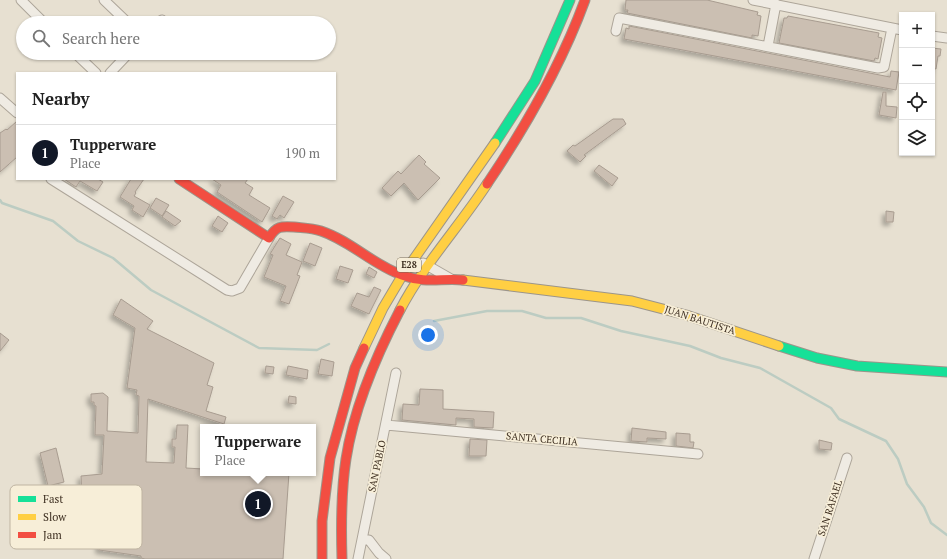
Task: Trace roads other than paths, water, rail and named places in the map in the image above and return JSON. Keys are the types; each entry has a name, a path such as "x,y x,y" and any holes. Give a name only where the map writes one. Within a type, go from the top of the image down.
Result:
{"main road":[{"name":"E28","path":"322,559 322,521 332,451 355,368 383,308 402,276 414,257 476,172 535,81 570,0"},
{"name":"E28","path":"342,559 341,524 346,459 354,425 373,370 398,312 416,281 468,213 550,82 565,53 585,0"},
{"path":"181,180 269,238"},
{"name":"JUAN BAUTISTA","path":"269,238 274,229 280,226 325,232 402,276 416,281 440,282 451,279 632,301 660,307 803,354 845,365 867,368 947,372"}],"street":[{"path":"21,0 37,16"},
{"path":"104,0 121,16"},
{"path":"753,0 899,29"},
{"path":"768,46 776,4"},
{"path":"616,32 619,18 878,68 884,67 892,28"},
{"path":"935,36 947,38"},
{"path":"82,60 95,72"},
{"path":"111,72 122,60"},
{"path":"0,98 16,112"},
{"path":"53,180 227,290 232,291 240,288 269,238"},
{"name":"JUAN BAUTISTA","path":"414,257 451,279"},
{"name":"SAN PABLO","path":"358,559 396,373"},
{"name":"SANTA CECILIA","path":"386,425 698,454"},
{"name":"SAN RAFAEL","path":"814,559 847,458"},
{"path":"362,540 369,540 386,559"}],"waterway":[{"path":"0,200 2,203 53,221 78,241 113,258 151,290 259,348 317,350 329,344"},
{"path":"434,321 487,311 522,311 546,318 581,318 621,331 690,346 721,358 760,368 831,408 839,419 886,441 898,459 907,484 924,507 931,523 947,535"}],"place":[{"name":"Tupperware","path":"258,504"}]}
